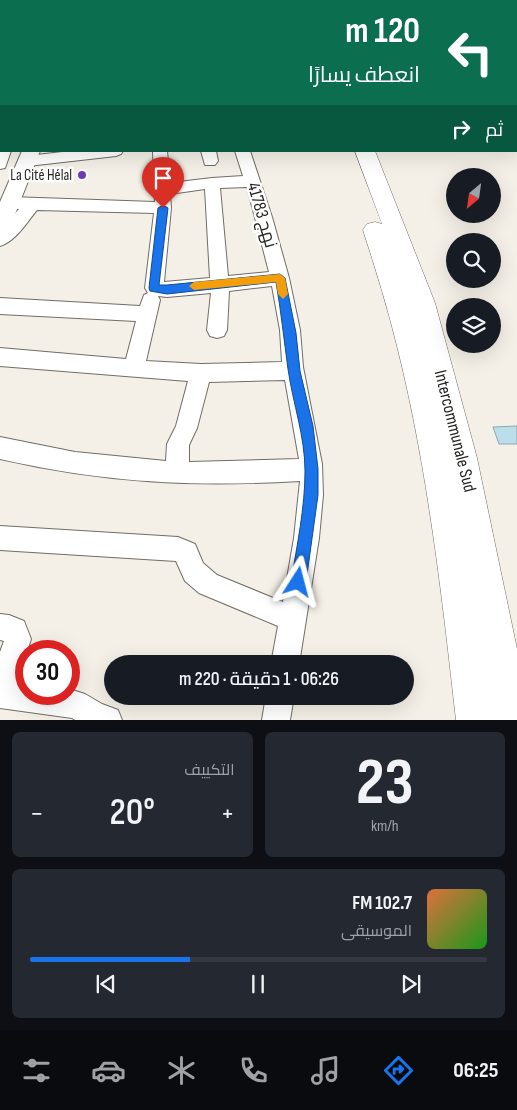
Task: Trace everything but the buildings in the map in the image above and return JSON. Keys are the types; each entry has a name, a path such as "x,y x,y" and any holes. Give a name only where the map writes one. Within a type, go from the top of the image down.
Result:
{"highway":[{"name":"Intercommunale Sud","path":"346,152 384,254 401,308 426,406 448,518 476,720"},
{"name":"Intercommunale Sud","path":"364,152 421,301 460,444 491,600 510,720"}],"street":[{"path":"0,164 4,152"},
{"path":"0,227 29,156 99,152"},
{"path":"134,369 154,288 163,208 160,152"},
{"name":"نهج 41783","path":"242,152 253,181 280,278 290,333 294,371 307,426 311,469 311,495 306,534 286,655"},
{"path":"162,190 212,183 253,181"},
{"path":"212,183 219,283 217,330"},
{"path":"10,203 163,208"},
{"path":"0,240 15,226 33,204"},
{"path":"154,288 167,290 280,278"},
{"path":"0,306 148,314"},
{"path":"0,357 201,373 294,371"},
{"path":"177,472 178,444 188,421 201,373"},
{"path":"0,448 47,459 177,472 311,469"},
{"path":"0,538 178,549 186,554 194,572 208,584 292,619"},
{"path":"0,626 12,628 16,631 18,639 0,694 75,704 86,710 91,716 108,720"},
{"path":"276,720 278,705"}],"water":[{"path":"517,426 517,444 499,444 493,427"}],"slow traffic":[{"path":"194,286 280,278 283,294"}],"place":[{"name":"La Cité Hélal","path":"82,175"}],"route":[{"path":"163,208 154,288 167,290 280,278 290,333 294,371 307,426 311,469 311,495 298,582"}]}
